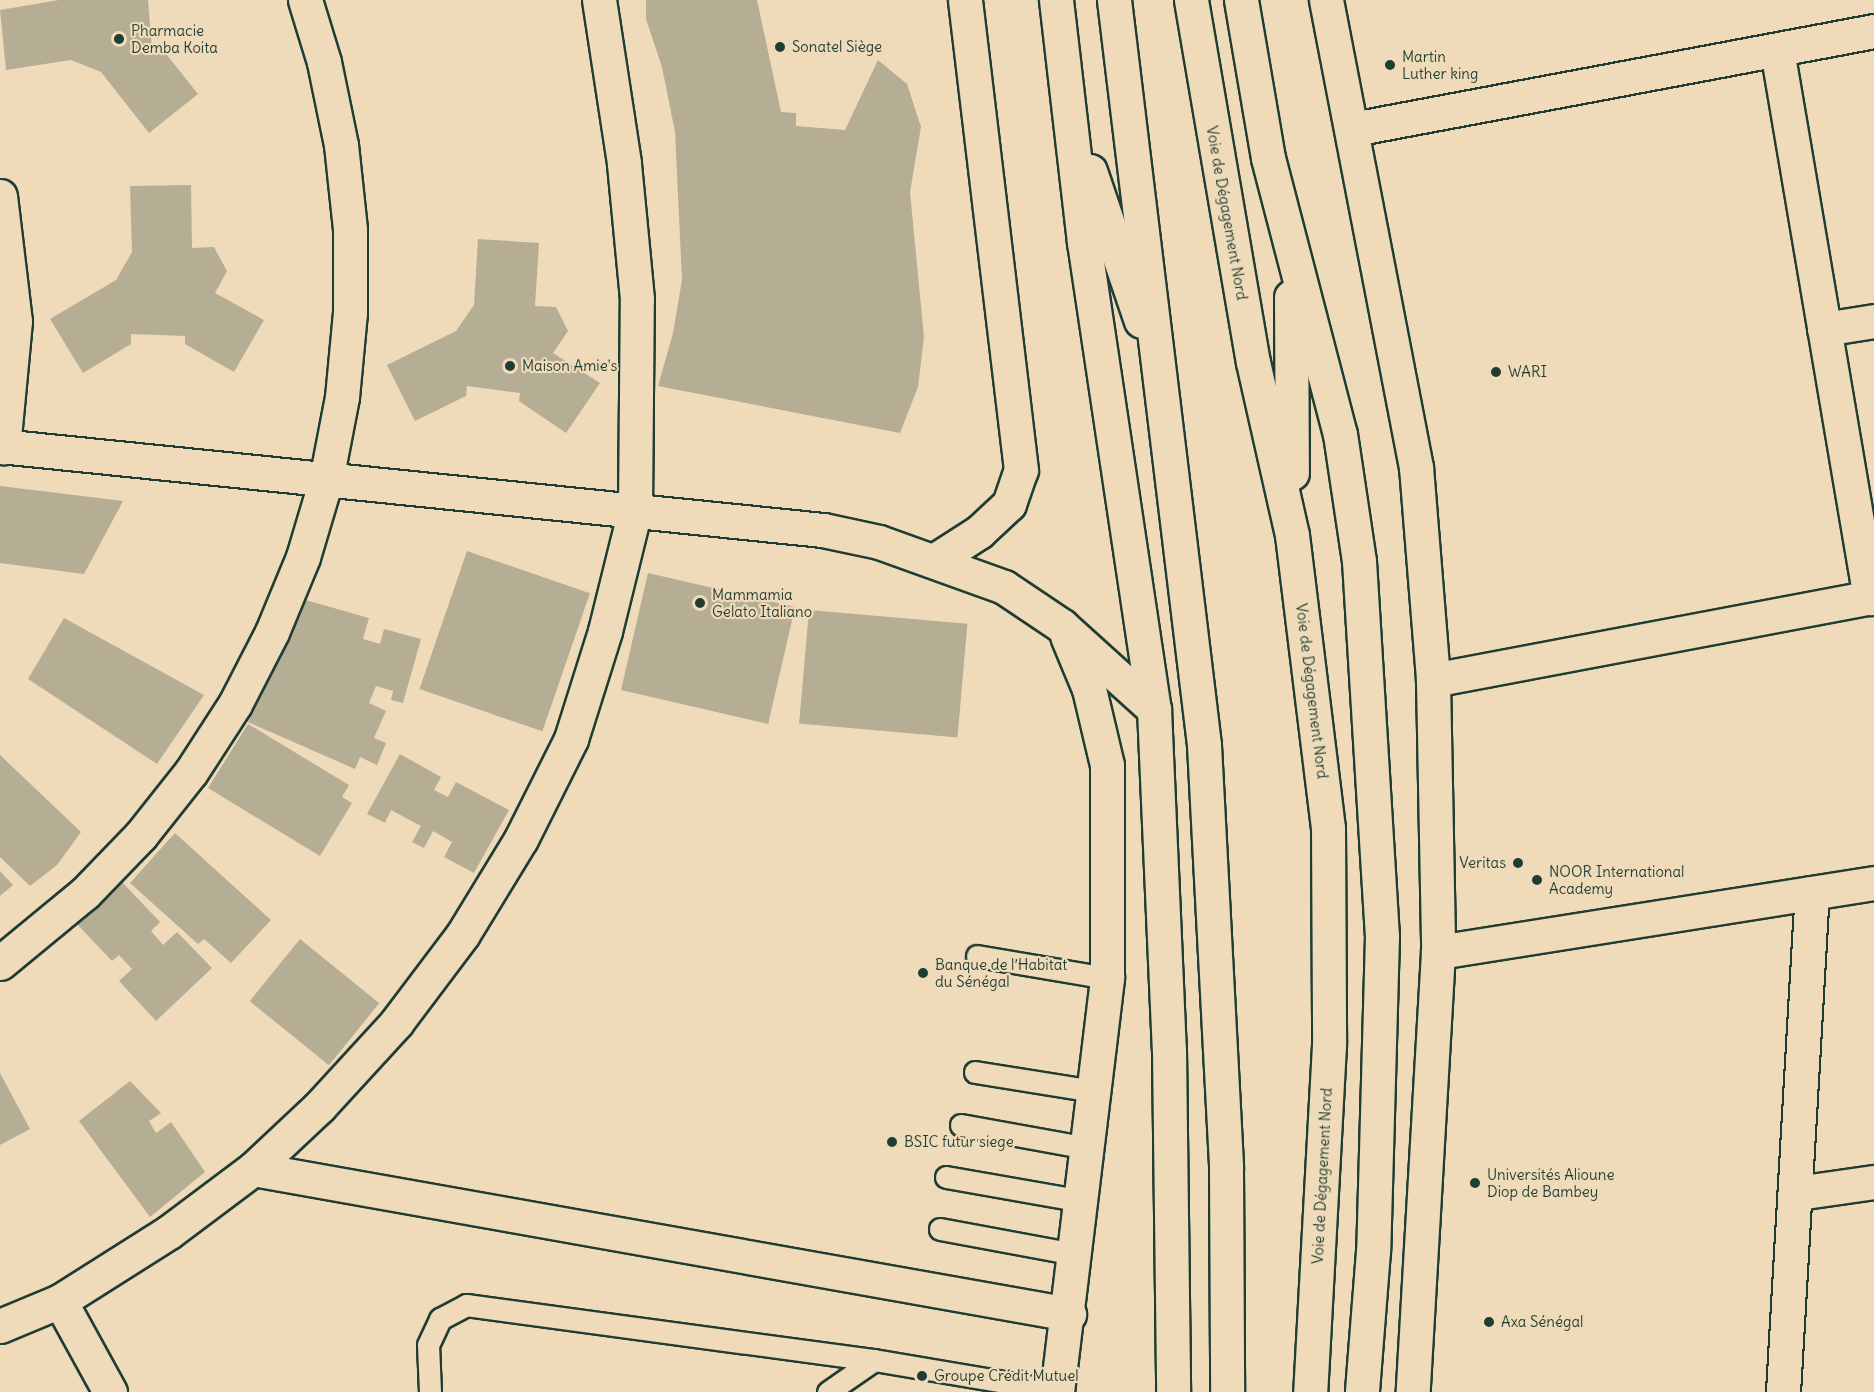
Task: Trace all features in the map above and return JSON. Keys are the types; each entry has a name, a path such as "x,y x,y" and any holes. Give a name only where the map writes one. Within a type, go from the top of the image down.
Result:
{"main road":[{"path":"0,963 84,893 141,835 191,772 235,704 272,632 303,557 326,480 342,397 350,313 350,229 339,135 305,0"},
{"path":"0,1326 60,1301 169,1232 253,1169 396,1023 463,934 521,839 571,739 605,631 635,510 637,299 624,163 599,0"},
{"path":"937,559 979,532 1009,504 1021,470 965,0"},
{"path":"1056,0 1068,106 1154,709 1169,1050 1173,1392"},
{"path":"1114,0 1164,389 1204,745 1227,1192 1227,1392"},
{"name":"Voie de Dégagement Nord","path":"1191,0 1253,362 1292,535 1328,828 1329,1045 1310,1392"},
{"path":"1241,0 1291,253 1340,434 1359,561 1380,843 1378,1103 1362,1392"},
{"path":"1326,0 1353,129 1416,467 1433,680 1438,952 1413,1392"},
{"path":"1353,129 1874,32"},
{"path":"1433,680 1872,598 1777,50"},
{"path":"1068,106 1164,389"},
{"path":"0,196 15,321 1,447 823,530 937,559 1004,587 1062,626 1154,709"},
{"path":"1291,253 1292,535"},
{"path":"1824,329 1874,321"},
{"path":"1057,1391 1082,1201 1107,978 1107,765 1089,689 1062,626"},
{"path":"1438,952 1874,884"},
{"path":"1783,1392 1797,1193 1812,893"},
{"path":"253,1169 1068,1314"},
{"path":"1797,1193 1874,1182"},
{"path":"60,1301 110,1392"}],"lane":[{"path":"977,956 1107,978"},
{"path":"975,1072 1094,1090"},
{"path":"961,1125 1087,1148"},
{"path":"946,1177 1082,1201"},
{"path":"940,1229 1075,1254"},
{"path":"430,1392 428,1345 440,1319 466,1305 874,1360 1057,1391"},
{"path":"828,1392 874,1360"}],"building":[{"path":"59,0 148,0 152,50 163,50 198,94 149,133 101,72 71,60 6,70 0,10"},
{"path":"646,0 757,0 781,112 796,113 796,126 845,130 878,60 907,84 921,127 910,192 924,337 918,387 900,433 658,386 673,333 682,280 675,132 662,67 646,19"},
{"path":"191,185 192,248 214,247 227,271 215,293 264,320 234,372 185,344 185,336 131,334 131,344 83,373 50,319 116,280 132,252 130,186"},
{"path":"478,239 539,243 535,306 556,307 568,331 553,353 600,383 566,433 519,401 520,393 467,386 466,396 415,421 387,365 456,331 474,305"},
{"path":"0,486 123,501 84,574 0,563"},
{"path":"467,551 590,593 542,731 419,689"},
{"path":"648,573 795,607 768,724 621,690"},
{"path":"295,597 369,618 363,639 380,644 384,629 421,639 403,703 391,700 393,691 376,686 369,703 386,711 374,738 386,743 377,765 360,757 355,769 248,722 279,655"},
{"path":"809,610 967,624 957,737 799,724"},
{"path":"64,618 204,695 157,764 28,679"},
{"path":"248,724 349,785 342,797 352,803 320,856 208,788"},
{"path":"400,754 441,777 434,790 448,797 456,782 509,810 474,873 444,857 452,842 433,831 424,848 412,842 421,826 391,810 385,823 367,814"},
{"path":"0,755 81,832 57,865 30,886 0,857"},
{"path":"175,833 271,920 231,963 204,939 198,944 130,883"},
{"path":"0,871 13,885 0,896"},
{"path":"121,881 160,922 151,931 163,945 177,932 212,968 156,1021 119,981 132,969 119,955 112,961 76,923"},
{"path":"300,939 379,1003 329,1065 250,1001"},
{"path":"0,1073 30,1129 0,1145"},
{"path":"130,1081 161,1113 149,1121 156,1133 171,1122 205,1172 150,1217 79,1121"}],"place":[{"name":"Pharmacie Demba Koita","path":"119,39"},
{"name":"Sonatel Siège","path":"780,47"},
{"name":"Martin Luther king","path":"1390,65"},
{"name":"Maison Amie's","path":"510,366"},
{"name":"WARI","path":"1496,372"},
{"name":"Mammamia Gelato Italiano","path":"700,603"},
{"name":"Veritas","path":"1518,863"},
{"name":"NOOR International Academy","path":"1537,880"},
{"name":"Banque de l’Habitat du Sénégal","path":"923,973"},
{"name":"BSIC futur siege","path":"892,1142"},
{"name":"Universités Alioune Diop de Bambey","path":"1475,1183"},
{"name":"Axa Sénégal","path":"1489,1322"},
{"name":"Groupe Crédit Mutuel","path":"922,1376"}]}
